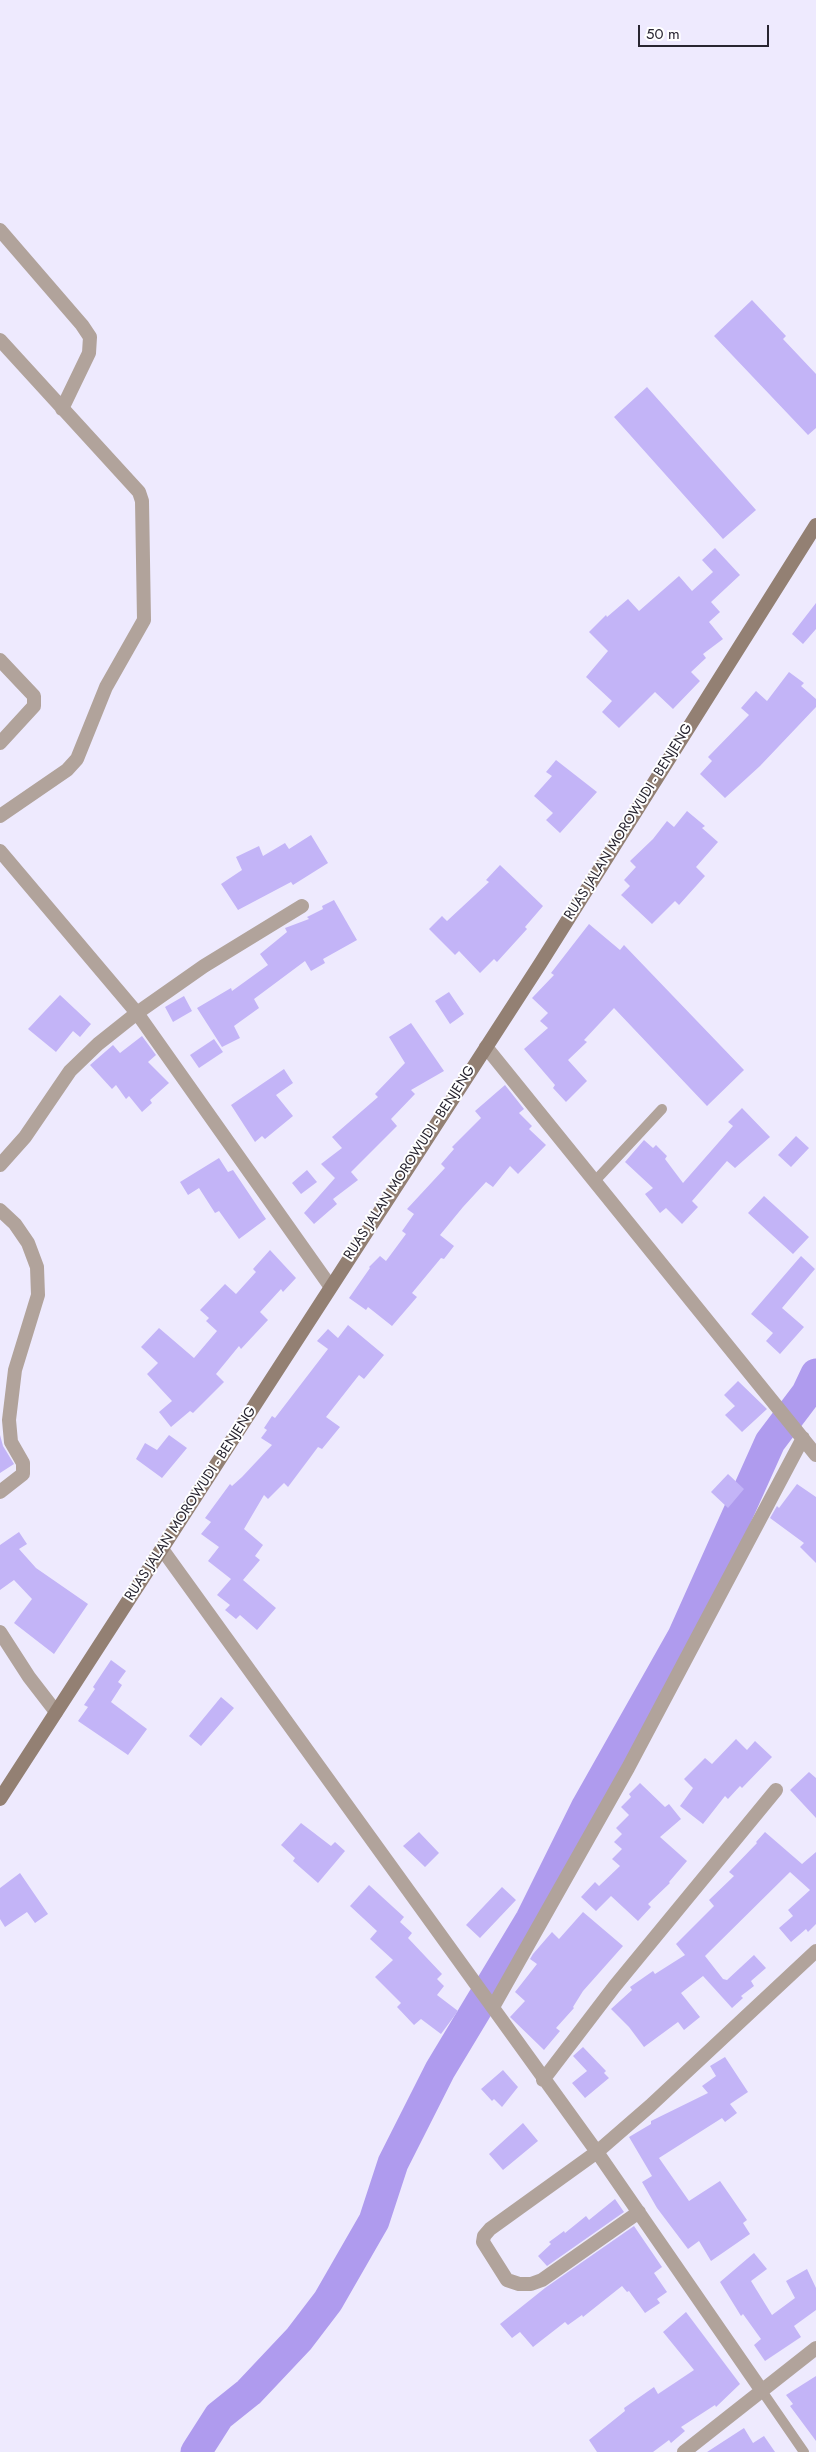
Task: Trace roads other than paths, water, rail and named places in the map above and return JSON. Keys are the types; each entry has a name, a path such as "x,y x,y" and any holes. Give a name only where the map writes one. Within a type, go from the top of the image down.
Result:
{"main road":[{"name":"RUAS JALAN MOROWUDI - BENJENG","path":"0,1798 486,1047 816,526"}],"street":[{"path":"0,230 82,325 90,337 89,353 62,409"},
{"path":"0,340 139,492 142,501 144,620 106,687 77,759 67,770 0,816"},
{"path":"0,660 34,696 34,706 0,743"},
{"path":"0,851 137,1013 330,1286"},
{"path":"0,1166 25,1137 70,1071 98,1044 137,1013 204,966 302,906"},
{"path":"486,1047 816,1455"},
{"path":"0,1210 15,1224 28,1243 37,1267 38,1295 15,1370 9,1420 11,1442 23,1462 23,1474 0,1492"},
{"path":"493,2007 628,1768 803,1438"},
{"path":"162,1549 493,2007 543,2080 639,2212 762,2391"},
{"path":"0,1632 28,1676 56,1712"},
{"path":"543,2080 614,1987 776,1790"},
{"path":"639,2212 542,2280 531,2284 519,2284 507,2280 483,2242 484,2236 490,2229 596,2152 650,2106 816,1951"},
{"path":"684,2452 816,2348"}],"lane":[{"path":"595,1181 662,1109"},
{"path":"762,2391 804,2452"}],"waterway":[{"path":"196,2452 219,2416 249,2392 299,2339 328,2301 374,2221 393,2163 440,2070 531,1919 587,1806 683,1636 770,1442 807,1393 816,1374"}]}
